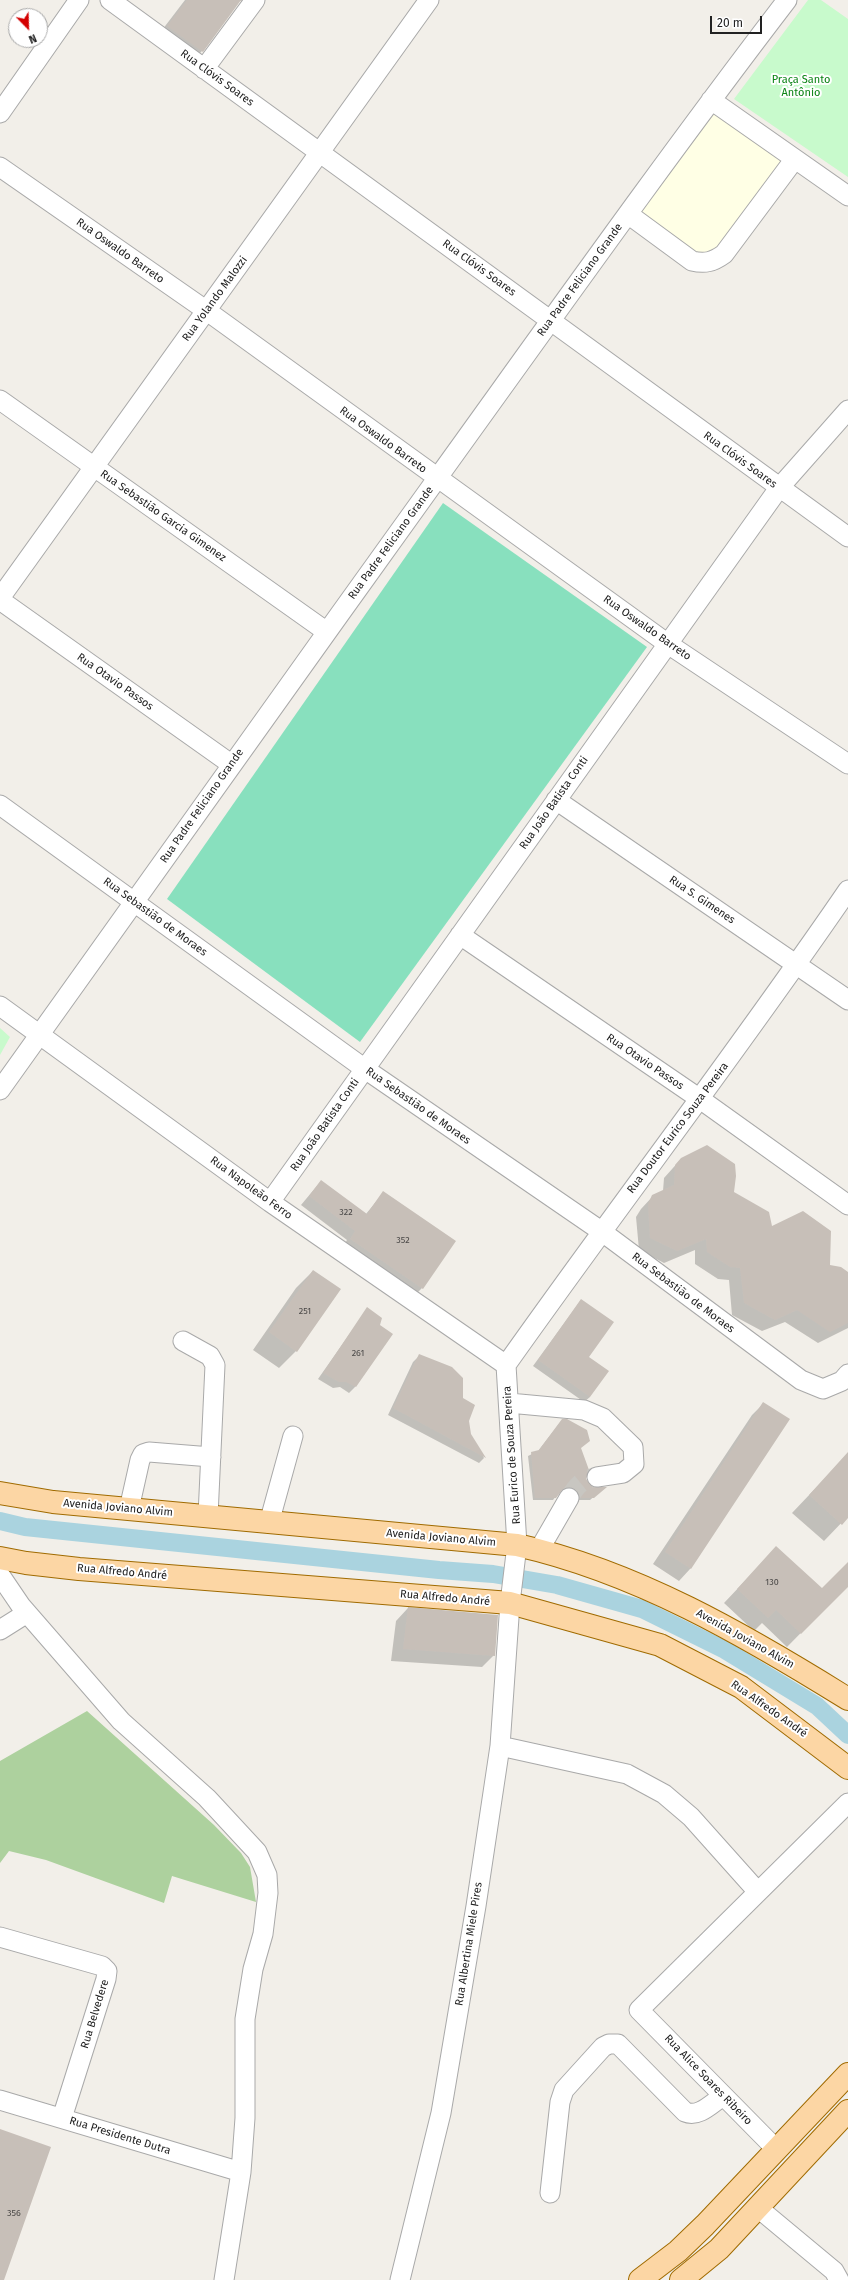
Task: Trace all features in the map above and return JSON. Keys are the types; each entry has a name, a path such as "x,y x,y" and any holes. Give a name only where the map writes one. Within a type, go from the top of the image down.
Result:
{"main road":[{"path":"0,1482 10,1494"},
{"name":"Avenida Joviano Alvim","path":"10,1494 54,1502 208,1516 516,1554 539,1550 562,1555 640,1584 744,1638 848,1699"},
{"name":"Rua Alfredo André","path":"0,1558 26,1563 79,1569 510,1599 660,1645 741,1687 848,1768"},
{"path":"640,2280 678,2252 848,2074"},
{"path":"681,2280 719,2249 848,2111"}],"street":[{"path":"0,113 79,0"},
{"name":"Rua Clóvis Soares","path":"110,0 551,320 779,488 848,536"},
{"path":"204,68 255,0"},
{"name":"Rua Yolando Malozzi","path":"0,599 93,466 429,0"},
{"name":"Rua Padre Feliciano Grande","path":"0,1090 231,764 551,320 711,100 787,0"},
{"path":"711,100 794,160 848,196"},
{"path":"628,214 692,261 703,264 724,254 794,160"},
{"name":"Rua Oswaldo Barreto","path":"0,167 206,311 437,479 668,644 848,764"},
{"name":"Rua Sebastião Garcia Gimenez","path":"0,400 327,632"},
{"name":"Rua João Batista Conti","path":"270,1202 779,488 848,410"},
{"name":"Rua Otavio Passos","path":"0,599 231,764"},
{"name":"Rua S. Gimenes","path":"556,800 848,1000"},
{"name":"Rua Sebastião de Moraes","path":"0,805 365,1069 601,1231 801,1380 823,1389 845,1377"},
{"name":"Rua Doutor Eurico Souza Pereira","path":"506,1365 601,1231 700,1099 848,890"},
{"name":"Rua Otavio Passos","path":"460,935 700,1099 848,1205"},
{"name":"Rua Napoleão Ferro","path":"0,1006 270,1202 506,1365"},
{"path":"183,1341 210,1356 215,1365 208,1516"},
{"name":"Rua Eurico de Souza Pereira","path":"506,1365 516,1554 510,1599"},
{"path":"509,1403 584,1410 603,1418 633,1447 634,1464 623,1473 597,1477"},
{"path":"269,1523 293,1436"},
{"path":"128,1509 140,1460 143,1454 149,1452 211,1457"},
{"path":"539,1550 569,1498"},
{"path":"0,1575 27,1612 121,1721 207,1798 257,1852 267,1875 268,1893 263,1934 253,1969 245,2019 245,2118 241,2172 224,2280"},
{"name":"Rua Albertina Miele Pires","path":"400,2280 441,2113 476,1906 500,1746 510,1599"},
{"path":"0,1630 27,1612"},
{"path":"500,1746 627,1774 664,1794 691,1818 758,1892 848,1803"},
{"name":"Rua Alice Soares Ribeiro","path":"758,1892 639,2010 777,2150"},
{"name":"Rua Belvedere","path":"0,1937 102,1966 107,1971 106,1979 62,2118"},
{"path":"550,2193 560,2102 564,2090 603,2047 609,2044 618,2044 686,2112 692,2115 700,2112 723,2096"},
{"name":"Rua Presidente Dutra","path":"0,2100 241,2172"},
{"path":"757,2207 834,2271 839,2280"}],"shaded area":[{"path":"712,108 786,162 720,249 702,257 635,213"}],"green space":[{"name":"Praça Santo Antônio","path":"808,0 821,0 848,19 848,177 734,99"},
{"path":"443,503 647,647 360,1042 167,899"},
{"path":"0,1028 10,1037 0,1055"},
{"path":"87,1711 214,1825 241,1853 250,1867 256,1902 172,1876 164,1903 46,1860 9,1851 0,1863 0,1761"}],"building":[{"path":"187,0 241,0 203,52 167,26"},
{"path":"707,1145 735,1164 736,1176 734,1192 769,1212 772,1226 803,1211 831,1231 830,1265 841,1267 848,1272 848,1323 830,1332 797,1310 775,1320 744,1303 740,1268 730,1267 707,1252 706,1239 677,1251 650,1238 648,1204 652,1195 674,1185 675,1165 681,1158"},
{"path":"321,1180 367,1214 383,1191 456,1241 423,1289 350,1239 355,1231 309,1196"},
{"path":"313,1270 341,1289 297,1352 269,1332"},
{"path":"581,1299 614,1322 589,1357 609,1371 590,1397 538,1360"},
{"path":"367,1307 382,1318 380,1325 393,1334 356,1387 346,1382 339,1382 323,1373"},
{"path":"419,1354 452,1367 463,1378 463,1398 475,1405 469,1421 471,1434 486,1458 393,1408"},
{"path":"763,1402 790,1419 691,1569 665,1552"},
{"path":"562,1419 567,1419 587,1430 590,1441 581,1448 589,1470 586,1479 593,1487 607,1487 594,1498 580,1498 575,1489 569,1487 563,1489 556,1498 535,1498 531,1452 539,1450"},
{"path":"848,1452 848,1518 842,1525 809,1495"},
{"path":"776,1546 822,1588 848,1562 848,1587 801,1634 776,1610 768,1618 737,1589"},
{"path":"408,1607 498,1615 495,1656 403,1649"},
{"path":"0,2129 51,2147 4,2280 0,2280"}],"waterway":[{"path":"0,1521 25,1527 439,1570 493,1574 557,1585 642,1609 725,1650 817,1706 848,1735"}],"tunnel":[{"path":"569,1498 580,1483 587,1479 597,1477"}]}
